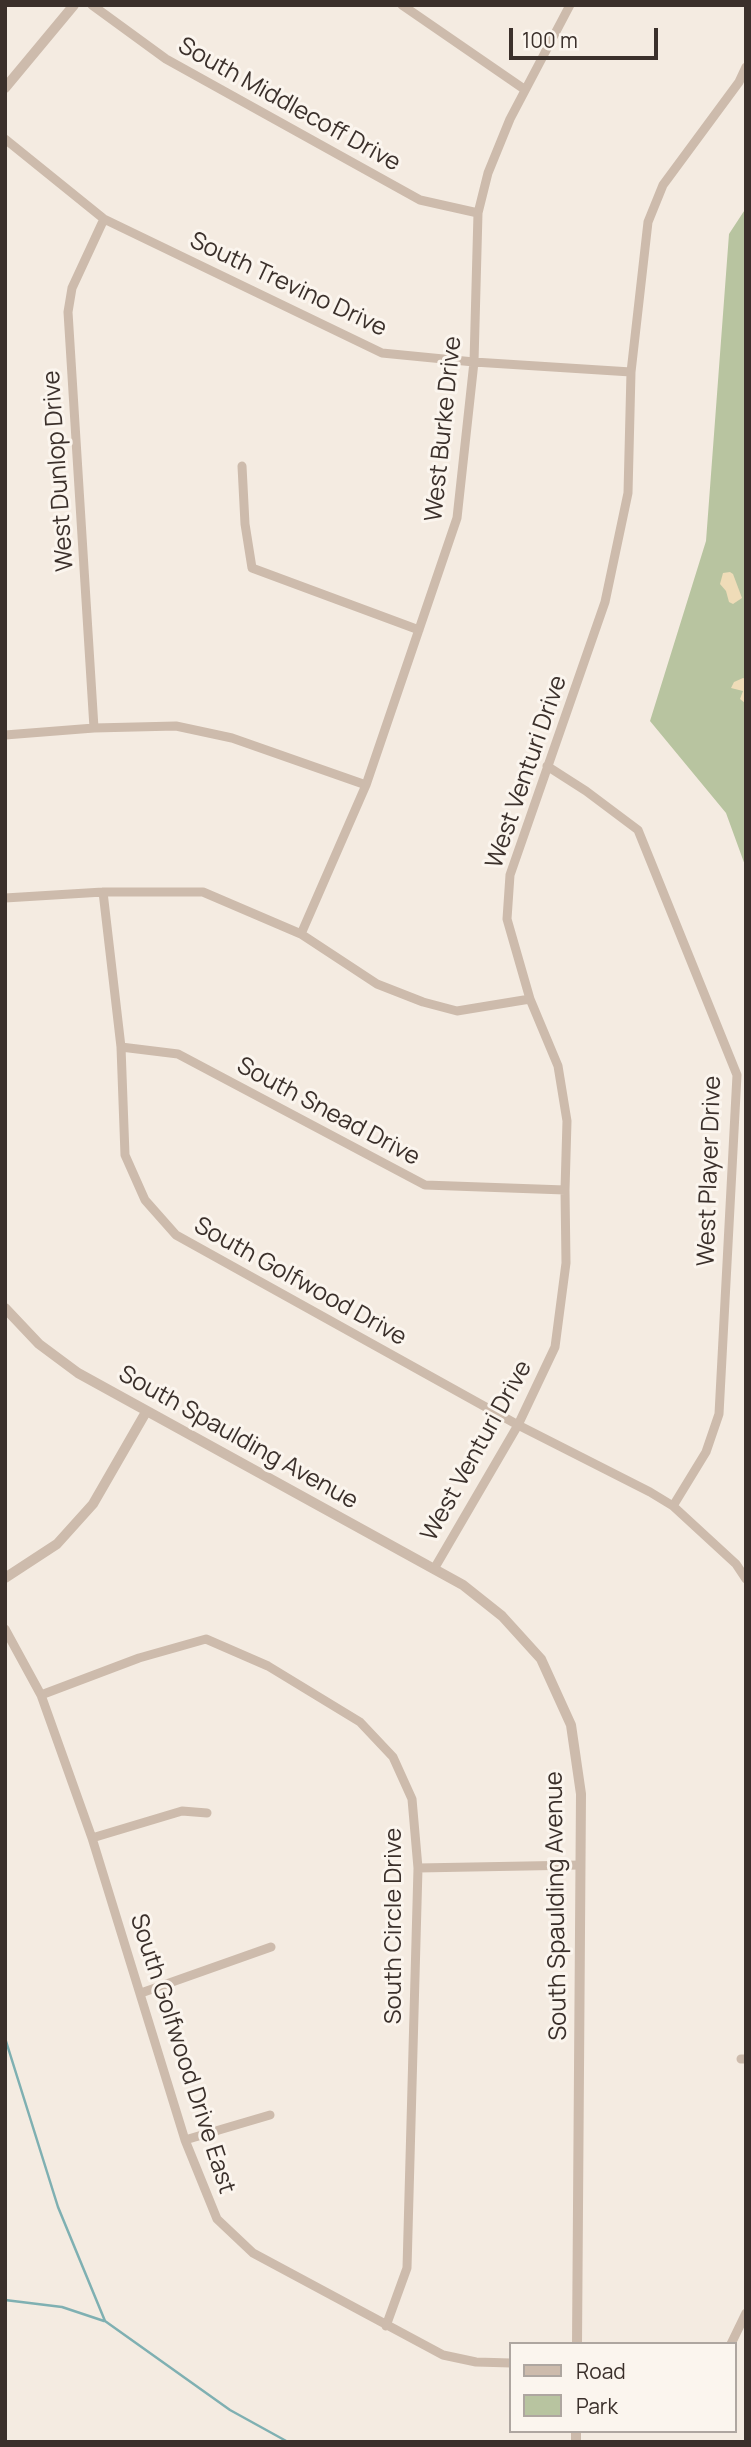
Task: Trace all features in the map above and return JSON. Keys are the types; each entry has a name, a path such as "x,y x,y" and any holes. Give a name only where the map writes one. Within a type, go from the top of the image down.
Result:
{"street":[{"path":"5,88 74,5"},
{"name":"South Middlecoff Drive","path":"92,5 166,59 420,200 478,213"},
{"path":"402,5 524,89"},
{"name":"West Burke Drive","path":"300,934 366,785 457,518 474,362 478,213 488,173 524,89 570,5"},
{"name":"West Venturi Drive","path":"434,1569 518,1424 555,1347 566,1263 567,1121 558,1066 530,999 506,919 510,875 605,602 628,493 631,372 648,222 663,185 740,82 746,67"},
{"name":"South Trevino Drive","path":"5,139 104,219 382,353 631,372"},
{"name":"West Dunlop Drive","path":"94,728 68,312 72,288 104,219"},
{"path":"242,466 245,524 252,568 419,630"},
{"path":"5,735 94,728 176,726 232,738 366,785"},
{"name":"West Player Drive","path":"547,766 638,830 737,1075 719,1414 706,1452 673,1506"},
{"path":"5,898 103,892 204,892 300,934 377,984 423,1002 457,1011 530,999"},
{"name":"South Golfwood Drive","path":"103,892 121,1047 125,1155 145,1199 176,1235 518,1424 650,1492 673,1506 736,1564 746,1579"},
{"name":"South Snead Drive","path":"121,1047 178,1054 425,1185 565,1191"},
{"name":"South Spaulding Avenue","path":"5,1308 22,1328 78,1373 463,1585 502,1616 541,1659 571,1725 581,1794 577,2342"},
{"path":"5,1578 57,1544 93,1504 146,1412"},
{"name":"South Golfwood Drive East","path":"5,1629 41,1695 92,1838 185,2140 217,2219 253,2253 443,2354 476,2362 510,2362"},
{"name":"South Circle Drive","path":"41,1695 139,1658 206,1639 268,1666 360,1722 393,1757 412,1799 418,1867 407,2268 386,2326"},
{"path":"92,1838 182,1811 207,1813"},
{"path":"418,1867 580,1865"},
{"path":"141,1993 271,1947"},
{"path":"185,2140 270,2115"},
{"path":"732,2342 746,2313"}],"green space":[{"path":"746,208 746,868 726,813 650,721 706,541 729,234"}],"sand":[{"path":"730,572 742,598 733,604 729,602 726,591 720,584 723,573"},
{"path":"746,679 745,703 740,699 743,691 731,688 734,682"}],"waterway":[{"path":"5,2038 58,2207 105,2321 230,2410 288,2442"},
{"path":"5,2300 62,2307 104,2321"}]}
